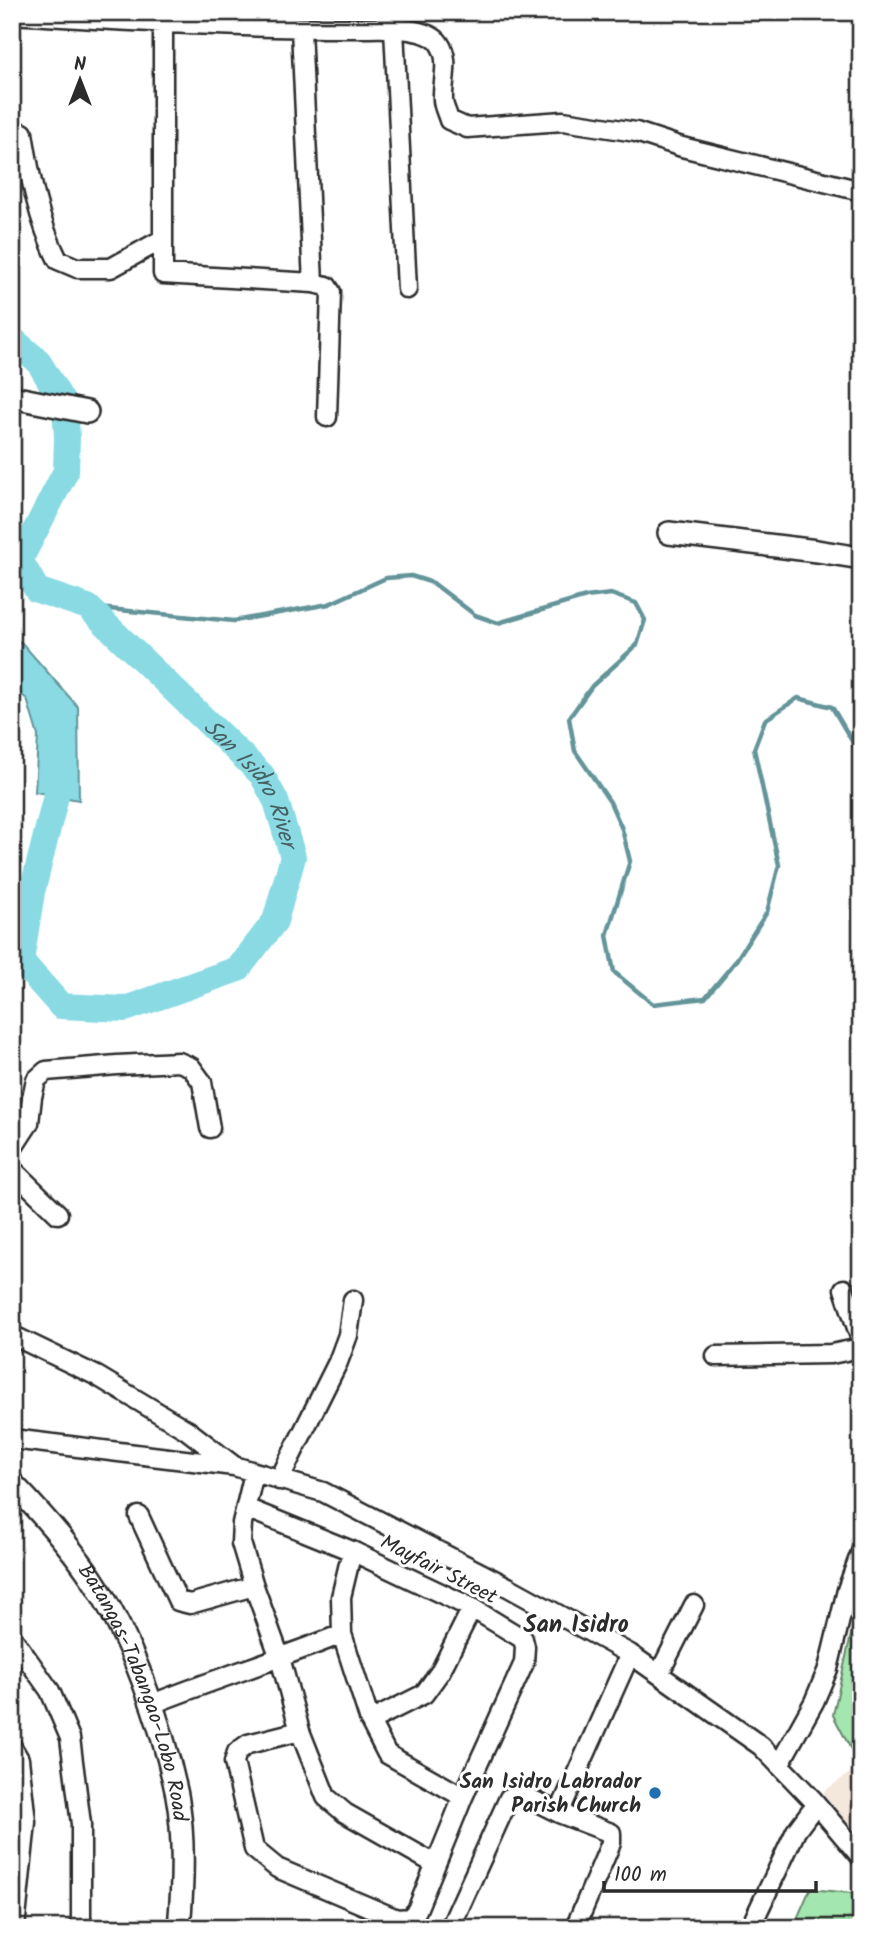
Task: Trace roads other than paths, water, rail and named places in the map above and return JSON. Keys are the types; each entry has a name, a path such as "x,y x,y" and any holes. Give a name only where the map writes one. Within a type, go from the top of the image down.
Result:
{"main road":[{"path":"18,398 87,412"},
{"path":"669,533 861,558"},
{"name":"Batangas-Tabangao-Lobo Road","path":"12,1483 33,1504 91,1577 122,1632 152,1704 177,1796 183,1885 179,1928"}],"street":[{"path":"12,14 301,29 378,27 427,33 438,42 446,62 442,102 449,120 467,128 563,121 636,132 682,148 861,191"},
{"path":"163,23 163,274 327,286 331,292 327,417"},
{"path":"301,29 313,283"},
{"path":"394,29 407,289"},
{"path":"23,133 31,181 43,223 58,260 77,268 111,268 163,239"},
{"path":"12,1150 29,1123 36,1080 46,1071 179,1062 191,1067 202,1082 210,1128"},
{"path":"12,1169 58,1214"},
{"path":"844,1289 861,1340"},
{"path":"279,1480 338,1362 348,1335 353,1300"},
{"path":"12,1335 108,1383 187,1430 234,1466"},
{"path":"716,1356 831,1354 861,1348"},
{"path":"12,1439 234,1466 323,1492 499,1582 630,1654 761,1746 861,1857"},
{"path":"254,1473 242,1523 242,1543 280,1658 300,1731 326,1797 345,1813 435,1864"},
{"name":"Mayfair Street","path":"246,1508 352,1551 472,1608 523,1639 524,1663 463,1797 417,1910 410,1918 397,1919 289,1873 254,1849 234,1762 237,1752 248,1744 300,1731"},
{"path":"139,1516 178,1601 190,1604 254,1586"},
{"path":"352,1551 341,1597 342,1634 370,1721 387,1754 463,1797"},
{"path":"779,1765 814,1702 828,1669 847,1590 861,1552"},
{"path":"659,1674 694,1605"},
{"path":"370,1721 425,1694 440,1672 472,1608"},
{"path":"152,1704 342,1634"},
{"path":"12,1637 50,1691 71,1738 81,1824 80,1928"},
{"path":"559,1812 630,1654"},
{"path":"12,1747 19,1759 26,1822 15,1928"},
{"path":"450,1928 509,1798 523,1795 611,1833 611,1843 575,1928"},
{"path":"750,1928 796,1831 816,1804"}],"water":[{"path":"12,637 22,643 78,707 79,800 35,792 38,736 27,699 12,687"}],"waterway":[{"name":"San Isidro River","path":"12,339 38,361 65,406 66,471 20,560 37,590 88,607 262,775 276,801 293,857 275,921 238,969 125,1009 61,1006 21,961 32,892 63,768 62,760"},
{"path":"88,607 234,621 329,604 386,578 411,576 433,583 475,615 498,623 586,597 611,594 636,603 645,620 637,645 592,686 569,718 575,751 610,802 622,829 630,861 607,935 614,972 653,1004 705,998 735,962 767,912 779,865 754,749 765,720 798,698 832,707 852,741 861,771"}],"place":[{"name":"San Isidro Labrador Parish Church","path":"655,1793"}],"district":[{"name":"San Isidro","path":"576,1624"}]}
